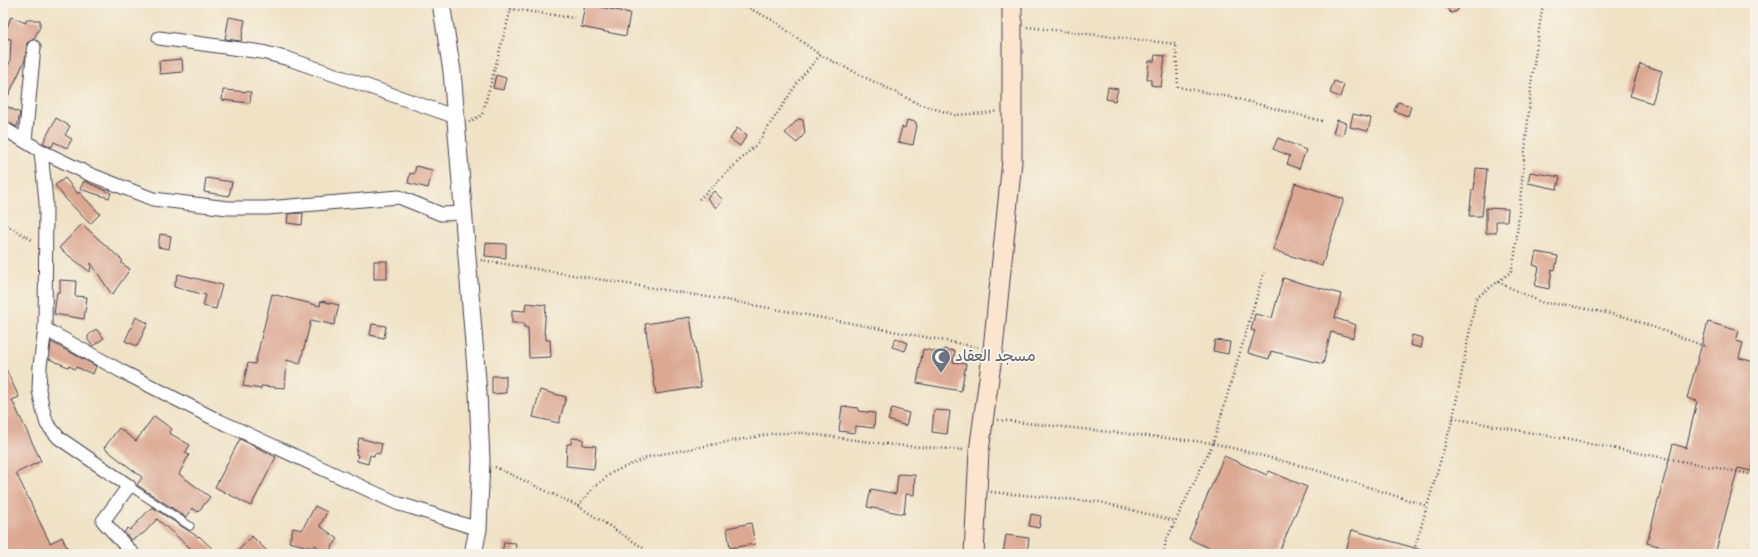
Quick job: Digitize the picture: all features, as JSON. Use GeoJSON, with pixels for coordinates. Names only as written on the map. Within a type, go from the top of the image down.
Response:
{"type":"FeatureCollection","features":[{"type":"Feature","properties":{"kind":"main road"},"geometry":{"type":"LineString","coordinates":[[974,554],[979,451],[992,350],[1012,161],[1012,3]]}},
{"type":"Feature","properties":{"kind":"street"},"geometry":{"type":"LineString","coordinates":[[441,3],[452,71],[478,393],[481,460],[478,529],[473,554]]}},
{"type":"Feature","properties":{"kind":"street"},"geometry":{"type":"LineString","coordinates":[[159,38],[275,55],[456,123]]}},
{"type":"Feature","properties":{"kind":"street"},"geometry":{"type":"LineString","coordinates":[[25,141],[34,47]]}},
{"type":"Feature","properties":{"kind":"street"},"geometry":{"type":"LineString","coordinates":[[3,128],[41,151],[89,174],[153,199],[228,208],[252,208],[399,197],[441,214],[464,213]]}},
{"type":"Feature","properties":{"kind":"street"},"geometry":{"type":"LineString","coordinates":[[41,151],[46,202],[45,329],[40,366],[39,390],[43,410],[47,424],[59,438],[128,486],[104,521],[133,554]]}},
{"type":"Feature","properties":{"kind":"street"},"geometry":{"type":"LineString","coordinates":[[45,329],[213,418],[400,504],[428,512],[455,523],[478,529]]}},
{"type":"Feature","properties":{"kind":"lane"},"geometry":{"type":"LineString","coordinates":[[128,486],[190,526]]}},
{"type":"Feature","properties":{"kind":"path"},"geometry":{"type":"LineString","coordinates":[[739,3],[774,22],[820,55],[919,104],[955,115],[987,113],[1013,107]]}},
{"type":"Feature","properties":{"kind":"path"},"geometry":{"type":"LineString","coordinates":[[1413,554],[1453,418],[1476,298],[1511,272],[1532,77],[1543,3]]}},
{"type":"Feature","properties":{"kind":"path"},"geometry":{"type":"LineString","coordinates":[[456,123],[482,115],[511,10],[574,18]]}},
{"type":"Feature","properties":{"kind":"path"},"geometry":{"type":"LineString","coordinates":[[1013,25],[1176,44],[1178,87],[1236,98],[1322,121]]}},
{"type":"Feature","properties":{"kind":"path"},"geometry":{"type":"LineString","coordinates":[[699,199],[757,144],[800,79],[820,55]]}},
{"type":"Feature","properties":{"kind":"path"},"geometry":{"type":"LineString","coordinates":[[3,223],[45,248]]}},
{"type":"Feature","properties":{"kind":"path"},"geometry":{"type":"LineString","coordinates":[[468,258],[732,301],[992,350]]}},
{"type":"Feature","properties":{"kind":"path"},"geometry":{"type":"LineString","coordinates":[[1165,554],[1165,543],[1213,443],[1264,272]]}},
{"type":"Feature","properties":{"kind":"path"},"geometry":{"type":"LineString","coordinates":[[1498,282],[1543,303],[1567,305],[1626,317],[1707,347]]}},
{"type":"Feature","properties":{"kind":"path"},"geometry":{"type":"LineString","coordinates":[[984,418],[1213,443],[1306,467],[1427,506]]}},
{"type":"Feature","properties":{"kind":"path"},"geometry":{"type":"LineString","coordinates":[[1453,418],[1755,475]]}},
{"type":"Feature","properties":{"kind":"path"},"geometry":{"type":"LineString","coordinates":[[578,506],[594,487],[613,472],[651,456],[776,433],[803,433],[893,446],[979,451]]}},
{"type":"Feature","properties":{"kind":"path"},"geometry":{"type":"LineString","coordinates":[[481,460],[578,506],[642,547],[649,554]]}},
{"type":"Feature","properties":{"kind":"path"},"geometry":{"type":"LineString","coordinates":[[977,490],[1100,502],[1175,521]]}},
{"type":"Feature","properties":{"kind":"building"},"geometry":{"type":"Polygon","coordinates":[[[1442,3],[1461,3],[1457,11],[1451,13],[1442,3]]]}},
{"type":"Feature","properties":{"kind":"building"},"geometry":{"type":"Polygon","coordinates":[[[585,4],[630,13],[626,36],[581,27],[585,4]]]}},
{"type":"Feature","properties":{"kind":"building"},"geometry":{"type":"Polygon","coordinates":[[[11,17],[26,23],[26,20],[40,20],[40,27],[34,39],[27,43],[25,60],[4,105],[20,113],[17,127],[3,120],[3,77],[10,62],[11,39],[3,38],[11,17]]]}},
{"type":"Feature","properties":{"kind":"building"},"geometry":{"type":"Polygon","coordinates":[[[229,17],[245,20],[241,41],[225,39],[229,17]]]}},
{"type":"Feature","properties":{"kind":"building"},"geometry":{"type":"Polygon","coordinates":[[[1155,55],[1165,56],[1161,87],[1151,85],[1151,80],[1147,79],[1149,61],[1154,61],[1155,55]]]}},
{"type":"Feature","properties":{"kind":"building"},"geometry":{"type":"Polygon","coordinates":[[[182,59],[183,72],[160,74],[159,61],[182,59]]]}},
{"type":"Feature","properties":{"kind":"building"},"geometry":{"type":"Polygon","coordinates":[[[1640,64],[1662,71],[1652,103],[1630,96],[1640,64]]]}},
{"type":"Feature","properties":{"kind":"building"},"geometry":{"type":"Polygon","coordinates":[[[496,75],[506,78],[503,90],[493,88],[496,75]]]}},
{"type":"Feature","properties":{"kind":"building"},"geometry":{"type":"Polygon","coordinates":[[[1334,81],[1344,85],[1340,97],[1330,93],[1334,81]]]}},
{"type":"Feature","properties":{"kind":"building"},"geometry":{"type":"Polygon","coordinates":[[[1108,87],[1118,89],[1115,101],[1106,99],[1108,87]]]}},
{"type":"Feature","properties":{"kind":"building"},"geometry":{"type":"Polygon","coordinates":[[[223,90],[251,92],[250,103],[222,100],[223,90]]]}},
{"type":"Feature","properties":{"kind":"building"},"geometry":{"type":"Polygon","coordinates":[[[1398,102],[1411,106],[1408,116],[1394,111],[1398,102]]]}},
{"type":"Feature","properties":{"kind":"building"},"geometry":{"type":"Polygon","coordinates":[[[1353,114],[1371,118],[1368,131],[1350,127],[1353,114]]]}},
{"type":"Feature","properties":{"kind":"building"},"geometry":{"type":"Polygon","coordinates":[[[56,118],[70,126],[65,135],[72,139],[67,148],[54,142],[52,147],[43,143],[56,118]]]}},
{"type":"Feature","properties":{"kind":"building"},"geometry":{"type":"Polygon","coordinates":[[[798,119],[803,120],[805,133],[797,143],[785,133],[798,119]]]}},
{"type":"Feature","properties":{"kind":"building"},"geometry":{"type":"Polygon","coordinates":[[[907,120],[916,122],[917,125],[913,145],[898,142],[902,127],[905,128],[907,120]]]}},
{"type":"Feature","properties":{"kind":"building"},"geometry":{"type":"Polygon","coordinates":[[[1337,120],[1346,123],[1343,135],[1333,133],[1337,120]]]}},
{"type":"Feature","properties":{"kind":"building"},"geometry":{"type":"Polygon","coordinates":[[[737,128],[747,135],[740,146],[730,139],[737,128]]]}},
{"type":"Feature","properties":{"kind":"building"},"geometry":{"type":"Polygon","coordinates":[[[1278,138],[1306,150],[1299,169],[1287,164],[1290,156],[1273,149],[1278,138]]]}},
{"type":"Feature","properties":{"kind":"building"},"geometry":{"type":"Polygon","coordinates":[[[416,166],[432,170],[428,188],[408,183],[410,173],[414,174],[416,166]]]}},
{"type":"Feature","properties":{"kind":"building"},"geometry":{"type":"Polygon","coordinates":[[[1476,168],[1487,169],[1482,216],[1469,216],[1472,190],[1474,190],[1476,168]]]}},
{"type":"Feature","properties":{"kind":"building"},"geometry":{"type":"Polygon","coordinates":[[[1530,172],[1560,177],[1557,189],[1528,183],[1530,172]]]}},
{"type":"Feature","properties":{"kind":"building"},"geometry":{"type":"Polygon","coordinates":[[[65,178],[78,194],[79,192],[100,214],[90,224],[65,198],[55,185],[65,178]]]}},
{"type":"Feature","properties":{"kind":"building"},"geometry":{"type":"Polygon","coordinates":[[[206,178],[232,182],[229,196],[204,192],[206,178]]]}},
{"type":"Feature","properties":{"kind":"building"},"geometry":{"type":"Polygon","coordinates":[[[84,181],[111,193],[109,198],[80,189],[84,181]]]}},
{"type":"Feature","properties":{"kind":"building"},"geometry":{"type":"Polygon","coordinates":[[[1295,183],[1344,199],[1322,266],[1273,250],[1295,183]]]}},
{"type":"Feature","properties":{"kind":"building"},"geometry":{"type":"Polygon","coordinates":[[[714,191],[723,200],[716,208],[707,198],[714,191]]]}},
{"type":"Feature","properties":{"kind":"building"},"geometry":{"type":"Polygon","coordinates":[[[1486,208],[1508,209],[1507,221],[1496,221],[1496,233],[1486,233],[1486,208]]]}},
{"type":"Feature","properties":{"kind":"building"},"geometry":{"type":"Polygon","coordinates":[[[303,213],[302,225],[287,223],[288,214],[303,213]]]}},
{"type":"Feature","properties":{"kind":"building"},"geometry":{"type":"Polygon","coordinates":[[[82,224],[123,261],[121,263],[130,269],[112,295],[91,263],[90,272],[59,248],[82,224]]]}},
{"type":"Feature","properties":{"kind":"building"},"geometry":{"type":"Polygon","coordinates":[[[160,234],[171,236],[169,249],[158,247],[160,234]]]}},
{"type":"Feature","properties":{"kind":"building"},"geometry":{"type":"Polygon","coordinates":[[[486,243],[506,244],[506,258],[485,256],[486,243]]]}},
{"type":"Feature","properties":{"kind":"building"},"geometry":{"type":"Polygon","coordinates":[[[1536,252],[1558,256],[1555,270],[1552,269],[1549,289],[1535,286],[1539,267],[1533,265],[1536,252]]]}},
{"type":"Feature","properties":{"kind":"building"},"geometry":{"type":"Polygon","coordinates":[[[374,261],[387,261],[387,279],[374,279],[374,261]]]}},
{"type":"Feature","properties":{"kind":"building"},"geometry":{"type":"Polygon","coordinates":[[[178,274],[222,285],[216,309],[203,306],[206,295],[174,287],[178,274]]]}},
{"type":"Feature","properties":{"kind":"building"},"geometry":{"type":"Polygon","coordinates":[[[1283,278],[1341,294],[1335,318],[1356,325],[1353,338],[1331,332],[1323,364],[1271,351],[1269,359],[1248,353],[1255,331],[1251,330],[1255,314],[1272,318],[1283,278]]]}},
{"type":"Feature","properties":{"kind":"building"},"geometry":{"type":"Polygon","coordinates":[[[60,280],[76,281],[75,296],[87,297],[84,319],[54,314],[57,292],[60,292],[60,280]]]}},
{"type":"Feature","properties":{"kind":"building"},"geometry":{"type":"Polygon","coordinates":[[[272,294],[320,306],[321,301],[339,305],[334,325],[311,320],[300,364],[287,360],[285,388],[261,386],[261,389],[243,386],[248,363],[255,364],[272,294]]]}},
{"type":"Feature","properties":{"kind":"building"},"geometry":{"type":"Polygon","coordinates":[[[526,303],[546,305],[544,334],[546,334],[546,340],[550,340],[551,357],[529,358],[528,328],[524,327],[524,323],[512,323],[512,310],[525,311],[526,303]]]}},
{"type":"Feature","properties":{"kind":"building"},"geometry":{"type":"Polygon","coordinates":[[[136,317],[148,323],[137,346],[125,341],[136,317]]]}},
{"type":"Feature","properties":{"kind":"building"},"geometry":{"type":"Polygon","coordinates":[[[690,317],[701,387],[656,394],[645,324],[690,317]]]}},
{"type":"Feature","properties":{"kind":"building"},"geometry":{"type":"Polygon","coordinates":[[[1708,322],[1739,331],[1736,341],[1743,343],[1739,358],[1755,362],[1755,457],[1751,471],[1738,468],[1715,554],[1688,554],[1647,543],[1673,444],[1686,448],[1697,401],[1687,398],[1708,322]]]}},
{"type":"Feature","properties":{"kind":"building"},"geometry":{"type":"Polygon","coordinates":[[[372,324],[386,326],[384,338],[370,335],[372,324]]]}},
{"type":"Feature","properties":{"kind":"building"},"geometry":{"type":"Polygon","coordinates":[[[96,329],[104,338],[93,346],[88,340],[88,336],[96,329]]]}},
{"type":"Feature","properties":{"kind":"building"},"geometry":{"type":"Polygon","coordinates":[[[1412,335],[1423,338],[1421,348],[1410,345],[1412,335]]]}},
{"type":"Feature","properties":{"kind":"building"},"geometry":{"type":"Polygon","coordinates":[[[896,338],[908,343],[905,351],[892,347],[896,338]]]}},
{"type":"Feature","properties":{"kind":"building"},"geometry":{"type":"Polygon","coordinates":[[[1215,340],[1230,342],[1228,354],[1213,351],[1215,340]]]}},
{"type":"Feature","properties":{"kind":"building"},"geometry":{"type":"Polygon","coordinates":[[[51,342],[96,366],[93,374],[76,367],[75,369],[69,366],[68,367],[49,359],[51,342]]]}},
{"type":"Feature","properties":{"kind":"building","name":"مسجد العقاد"},"geometry":{"type":"Polygon","coordinates":[[[923,349],[943,353],[944,349],[955,351],[953,362],[966,364],[961,391],[917,383],[923,349]]]}},
{"type":"Feature","properties":{"kind":"building"},"geometry":{"type":"Polygon","coordinates":[[[3,363],[19,397],[12,400],[41,461],[16,473],[50,543],[62,537],[70,554],[3,554],[3,363]]]}},
{"type":"Feature","properties":{"kind":"building"},"geometry":{"type":"Polygon","coordinates":[[[492,376],[506,376],[506,393],[492,394],[492,376]]]}},
{"type":"Feature","properties":{"kind":"building"},"geometry":{"type":"Polygon","coordinates":[[[540,390],[566,397],[559,423],[533,417],[540,390]]]}},
{"type":"Feature","properties":{"kind":"building"},"geometry":{"type":"Polygon","coordinates":[[[842,406],[858,408],[858,411],[875,413],[874,428],[856,426],[855,433],[839,431],[842,406]]]}},
{"type":"Feature","properties":{"kind":"building"},"geometry":{"type":"Polygon","coordinates":[[[892,408],[909,413],[906,426],[888,420],[892,408]]]}},
{"type":"Feature","properties":{"kind":"building"},"geometry":{"type":"Polygon","coordinates":[[[934,410],[950,411],[947,434],[932,432],[934,410]]]}},
{"type":"Feature","properties":{"kind":"building"},"geometry":{"type":"Polygon","coordinates":[[[154,416],[172,429],[169,433],[190,445],[185,453],[189,455],[179,474],[210,497],[198,512],[192,508],[186,517],[137,485],[142,477],[104,448],[119,428],[136,441],[154,416]]]}},
{"type":"Feature","properties":{"kind":"building"},"geometry":{"type":"Polygon","coordinates":[[[359,438],[382,444],[380,454],[375,453],[374,456],[370,455],[368,464],[357,461],[358,455],[356,454],[359,438]]]}},
{"type":"Feature","properties":{"kind":"building"},"geometry":{"type":"Polygon","coordinates":[[[572,438],[583,439],[583,445],[596,446],[594,469],[566,466],[567,444],[571,444],[572,438]]]}},
{"type":"Feature","properties":{"kind":"building"},"geometry":{"type":"Polygon","coordinates":[[[240,439],[276,457],[251,506],[215,487],[240,439]]]}},
{"type":"Feature","properties":{"kind":"building"},"geometry":{"type":"Polygon","coordinates":[[[1224,456],[1267,475],[1269,471],[1307,487],[1278,554],[1224,554],[1189,539],[1224,456]]]}},
{"type":"Feature","properties":{"kind":"building"},"geometry":{"type":"Polygon","coordinates":[[[898,474],[915,475],[914,495],[906,494],[904,514],[867,507],[871,489],[896,494],[898,474]]]}},
{"type":"Feature","properties":{"kind":"building"},"geometry":{"type":"Polygon","coordinates":[[[315,506],[327,512],[320,526],[338,539],[327,554],[315,545],[313,548],[289,542],[293,528],[302,530],[315,506]]]}},
{"type":"Feature","properties":{"kind":"building"},"geometry":{"type":"Polygon","coordinates":[[[152,507],[198,537],[199,536],[218,554],[197,554],[157,519],[144,533],[131,540],[124,532],[128,528],[130,530],[152,507]]]}},
{"type":"Feature","properties":{"kind":"building"},"geometry":{"type":"Polygon","coordinates":[[[1031,514],[1041,516],[1039,528],[1029,526],[1031,514]]]}},
{"type":"Feature","properties":{"kind":"building"},"geometry":{"type":"Polygon","coordinates":[[[751,523],[755,544],[730,548],[727,528],[751,523]]]}},
{"type":"Feature","properties":{"kind":"building"},"geometry":{"type":"Polygon","coordinates":[[[1352,530],[1425,551],[1424,554],[1345,554],[1352,530]]]}},
{"type":"Feature","properties":{"kind":"building"},"geometry":{"type":"Polygon","coordinates":[[[1006,535],[1029,538],[1027,554],[1003,554],[1006,535]]]}},
{"type":"Feature","properties":{"kind":"building"},"geometry":{"type":"Polygon","coordinates":[[[252,536],[270,554],[235,554],[252,536]]]}},
{"type":"Feature","properties":{"kind":"building"},"geometry":{"type":"Polygon","coordinates":[[[504,542],[516,543],[515,554],[502,554],[504,542]]]}},
{"type":"Feature","properties":{"kind":"place","name":"مسجد العقاد"},"geometry":{"type":"Point","coordinates":[941,374]}}]}
